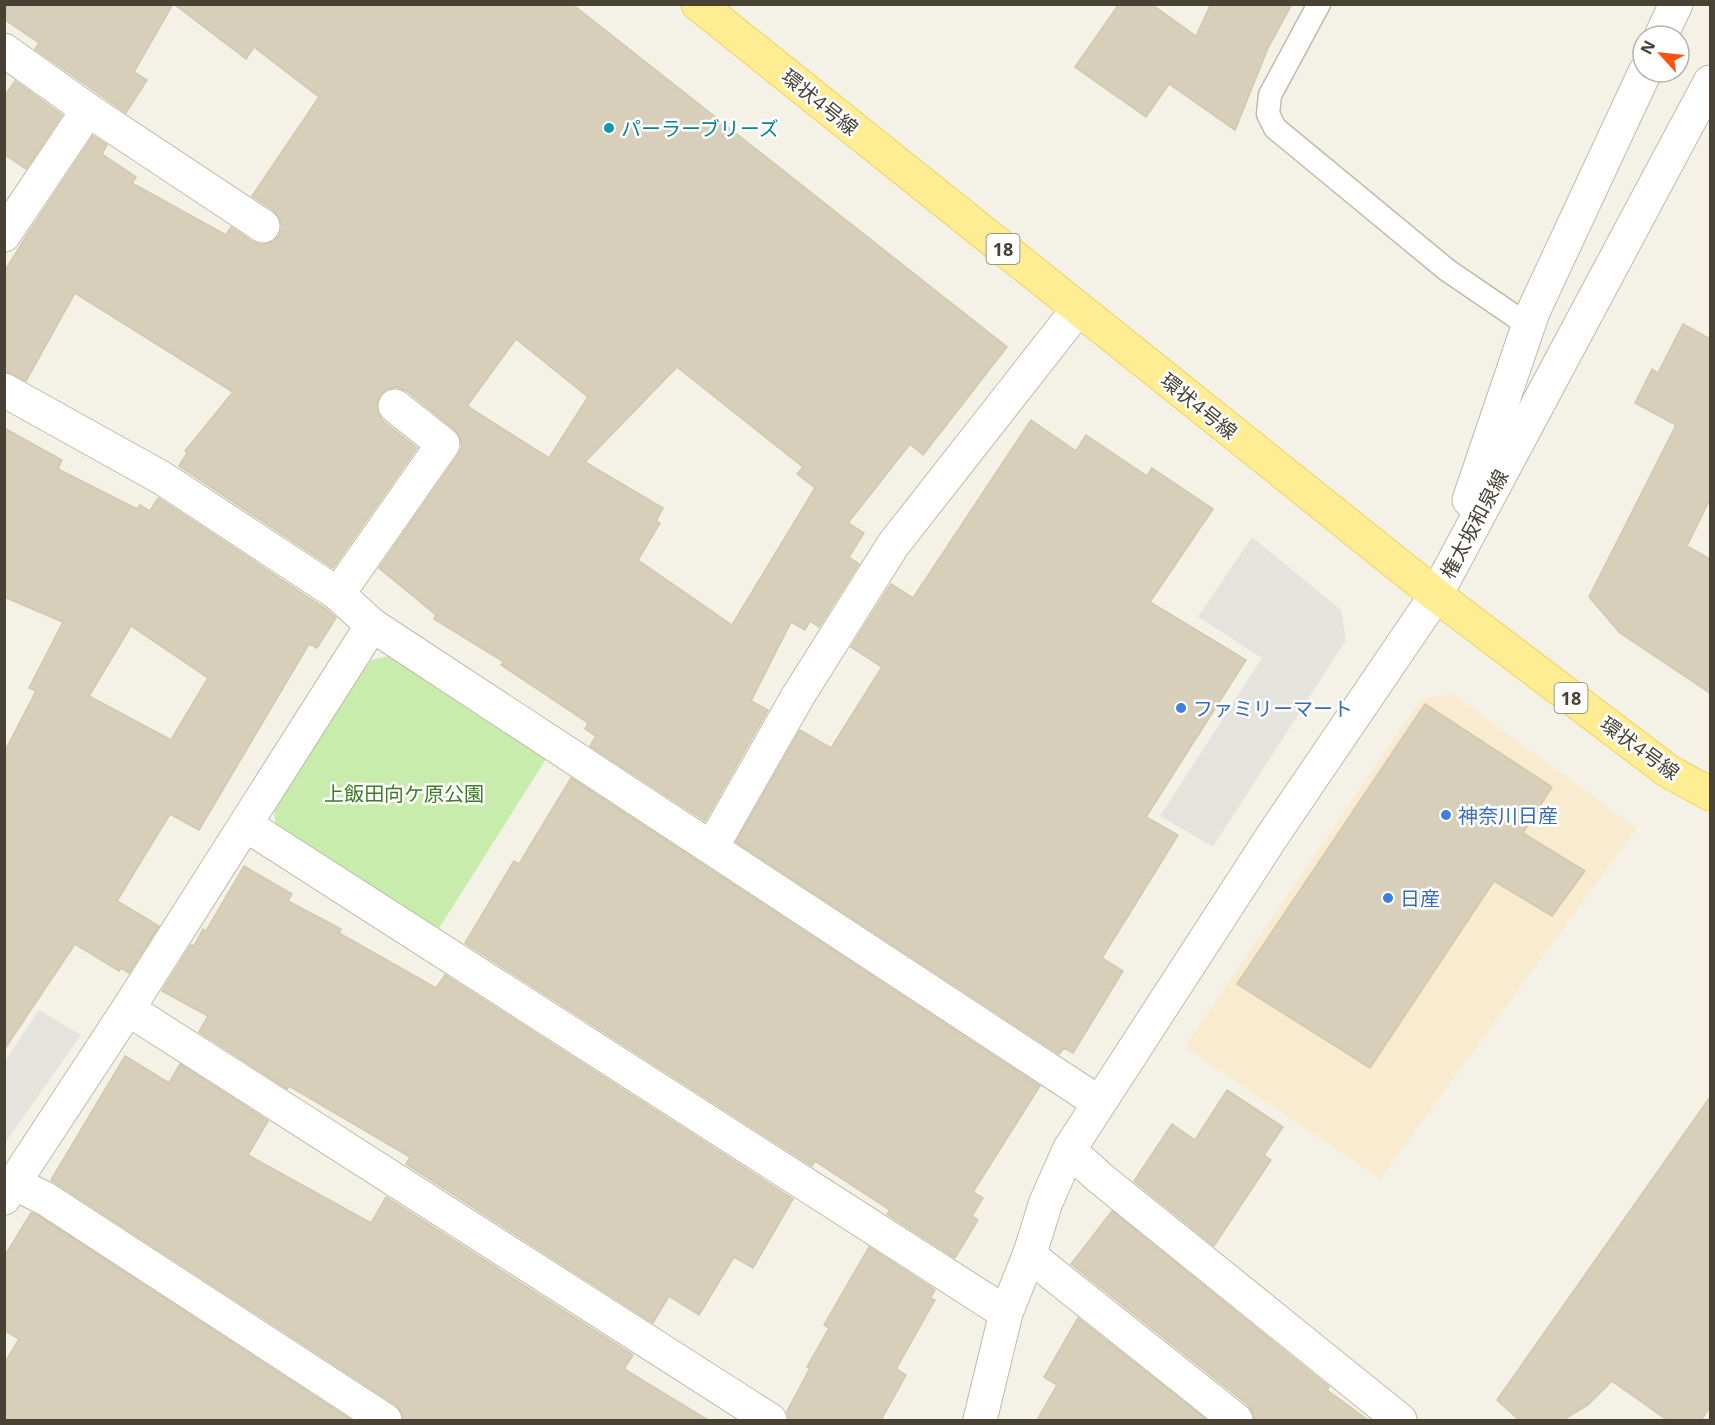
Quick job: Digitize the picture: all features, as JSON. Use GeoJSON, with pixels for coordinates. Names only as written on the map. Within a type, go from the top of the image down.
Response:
{"type":"FeatureCollection","features":[{"type":"Feature","properties":{"kind":"main road","name":"環状4号線"},"geometry":{"type":"LineString","coordinates":[[698,4],[1436,595],[1668,771],[1710,794]]}},
{"type":"Feature","properties":{"kind":"street"},"geometry":{"type":"LineString","coordinates":[[1667,24],[1676,4]]}},
{"type":"Feature","properties":{"kind":"street"},"geometry":{"type":"LineString","coordinates":[[4,50],[88,110],[263,226]]}},
{"type":"Feature","properties":{"kind":"street","name":"権太坂和泉線"},"geometry":{"type":"LineString","coordinates":[[1436,595],[1710,82]]}},
{"type":"Feature","properties":{"kind":"street","name":"権太坂和泉線"},"geometry":{"type":"LineString","coordinates":[[1436,595],[1533,312],[1639,84]]}},
{"type":"Feature","properties":{"kind":"street"},"geometry":{"type":"LineString","coordinates":[[4,235],[88,110]]}},
{"type":"Feature","properties":{"kind":"street"},"geometry":{"type":"LineString","coordinates":[[712,847],[798,696],[893,545],[1078,309]]}},
{"type":"Feature","properties":{"kind":"street"},"geometry":{"type":"LineString","coordinates":[[4,390],[162,478],[338,594],[372,625],[1098,1102]]}},
{"type":"Feature","properties":{"kind":"street"},"geometry":{"type":"LineString","coordinates":[[338,594],[443,444],[395,406]]}},
{"type":"Feature","properties":{"kind":"street"},"geometry":{"type":"LineString","coordinates":[[980,1420],[1006,1313],[1046,1202],[1069,1149],[1273,836],[1436,595]]}},
{"type":"Feature","properties":{"kind":"street"},"geometry":{"type":"LineString","coordinates":[[372,625],[128,1009],[8,1186],[46,1199],[385,1420]]}},
{"type":"Feature","properties":{"kind":"street"},"geometry":{"type":"LineString","coordinates":[[246,825],[1006,1313]]}},
{"type":"Feature","properties":{"kind":"street"},"geometry":{"type":"LineString","coordinates":[[128,1009],[770,1420]]}},
{"type":"Feature","properties":{"kind":"street"},"geometry":{"type":"LineString","coordinates":[[1069,1149],[1100,1178],[1400,1420]]}},
{"type":"Feature","properties":{"kind":"street"},"geometry":{"type":"LineString","coordinates":[[1029,1253],[1236,1420]]}},
{"type":"Feature","properties":{"kind":"lane"},"geometry":{"type":"LineString","coordinates":[[1319,4],[1270,95],[1268,114],[1275,128],[1448,270],[1529,326]]}},
{"type":"Feature","properties":{"kind":"shaded area"},"geometry":{"type":"Polygon","coordinates":[[[1252,537],[1341,610],[1346,640],[1213,847],[1160,816],[1262,658],[1198,617],[1252,537]]]}},
{"type":"Feature","properties":{"kind":"shaded area"},"geometry":{"type":"Polygon","coordinates":[[[1453,694],[1637,828],[1380,1179],[1186,1048],[1187,1043],[1421,699],[1453,694]]]}},
{"type":"Feature","properties":{"kind":"shaded area"},"geometry":{"type":"Polygon","coordinates":[[[39,1010],[81,1035],[5,1143],[5,1061],[39,1010]]]}},
{"type":"Feature","properties":{"kind":"green space","name":"上飯田向ケ原公園"},"geometry":{"type":"Polygon","coordinates":[[[399,654],[546,759],[436,933],[276,832],[274,806],[371,660],[399,654]]]}},
{"type":"Feature","properties":{"kind":"building"},"geometry":{"type":"Polygon","coordinates":[[[4,4],[173,4],[134,72],[147,80],[126,113],[35,49],[39,43],[4,19],[4,4]]]}},
{"type":"Feature","properties":{"kind":"building"},"geometry":{"type":"Polygon","coordinates":[[[174,4],[572,4],[1007,347],[923,455],[910,444],[848,523],[864,533],[849,557],[859,564],[819,627],[810,621],[805,630],[791,622],[751,701],[768,710],[705,821],[590,746],[596,736],[585,729],[588,723],[501,665],[504,662],[434,619],[436,615],[379,568],[462,447],[460,437],[455,430],[407,391],[397,387],[388,389],[380,395],[377,412],[383,421],[417,448],[333,568],[179,466],[187,453],[185,451],[233,392],[75,293],[26,381],[4,371],[4,272],[93,136],[107,145],[102,154],[136,177],[132,183],[226,235],[231,227],[253,242],[262,245],[272,242],[279,236],[282,227],[279,217],[273,210],[252,196],[319,97],[254,47],[246,59],[174,4]],[[516,339],[467,406],[549,458],[588,397],[516,339]],[[677,367],[585,462],[663,508],[656,521],[660,523],[638,560],[732,625],[815,488],[797,474],[803,467],[677,367]]]}},
{"type":"Feature","properties":{"kind":"building"},"geometry":{"type":"Polygon","coordinates":[[[1119,4],[1151,4],[1196,36],[1211,4],[1292,4],[1268,48],[1235,130],[1169,84],[1146,117],[1075,67],[1119,4]]]}},
{"type":"Feature","properties":{"kind":"building"},"geometry":{"type":"Polygon","coordinates":[[[15,81],[62,115],[26,169],[4,154],[4,97],[15,81]]]}},
{"type":"Feature","properties":{"kind":"building"},"geometry":{"type":"Polygon","coordinates":[[[1683,324],[1710,339],[1710,499],[1687,546],[1710,559],[1710,693],[1620,633],[1589,597],[1676,425],[1635,403],[1652,369],[1658,373],[1683,324]]]}},
{"type":"Feature","properties":{"kind":"building"},"geometry":{"type":"Polygon","coordinates":[[[1031,420],[1076,451],[1086,435],[1147,476],[1152,468],[1213,509],[1150,602],[1246,660],[1146,817],[1178,835],[1102,958],[1123,971],[1073,1053],[1064,1048],[1059,1054],[736,842],[800,730],[831,748],[882,667],[851,647],[891,584],[913,598],[1031,420]]]}},
{"type":"Feature","properties":{"kind":"building"},"geometry":{"type":"Polygon","coordinates":[[[4,428],[62,460],[58,469],[137,509],[140,505],[150,511],[158,498],[326,609],[336,618],[317,648],[309,644],[199,830],[170,814],[117,901],[159,926],[129,973],[121,968],[119,971],[75,944],[4,1050],[4,753],[36,691],[29,688],[63,622],[4,597],[4,428]],[[131,626],[89,696],[171,740],[208,678],[131,626]]]}},
{"type":"Feature","properties":{"kind":"building","name":"日産"},"geometry":{"type":"Polygon","coordinates":[[[1425,704],[1552,787],[1523,833],[1585,871],[1552,916],[1494,881],[1370,1068],[1237,984],[1425,704]]]}},
{"type":"Feature","properties":{"kind":"building"},"geometry":{"type":"Polygon","coordinates":[[[571,778],[1040,1086],[973,1192],[983,1198],[972,1216],[978,1220],[955,1258],[887,1214],[890,1210],[815,1161],[812,1166],[465,943],[514,861],[519,864],[571,778]]]}},
{"type":"Feature","properties":{"kind":"building"},"geometry":{"type":"Polygon","coordinates":[[[244,866],[292,894],[288,901],[341,929],[339,933],[436,988],[445,975],[793,1199],[753,1268],[734,1257],[699,1315],[669,1296],[653,1323],[406,1164],[410,1157],[289,1086],[287,1089],[199,1032],[208,1016],[162,991],[191,945],[194,946],[203,929],[206,931],[244,866]]]}},
{"type":"Feature","properties":{"kind":"building"},"geometry":{"type":"Polygon","coordinates":[[[125,1056],[169,1083],[180,1064],[268,1121],[248,1155],[371,1223],[386,1197],[633,1355],[624,1369],[708,1420],[404,1420],[395,1404],[51,1180],[125,1056]]]}},
{"type":"Feature","properties":{"kind":"building"},"geometry":{"type":"Polygon","coordinates":[[[1227,1090],[1283,1127],[1264,1155],[1271,1160],[1214,1246],[1134,1181],[1172,1124],[1195,1140],[1227,1090]]]}},
{"type":"Feature","properties":{"kind":"building"},"geometry":{"type":"Polygon","coordinates":[[[1710,1097],[1710,1407],[1701,1420],[1667,1420],[1612,1381],[1588,1405],[1563,1420],[1519,1420],[1497,1400],[1710,1097]]]}},
{"type":"Feature","properties":{"kind":"building"},"geometry":{"type":"Polygon","coordinates":[[[1112,1211],[1329,1387],[1327,1390],[1368,1420],[1254,1420],[1248,1405],[1071,1264],[1112,1211]]]}},
{"type":"Feature","properties":{"kind":"building"},"geometry":{"type":"Polygon","coordinates":[[[31,1213],[351,1420],[4,1420],[4,1364],[19,1339],[4,1330],[4,1257],[31,1213]]]}},
{"type":"Feature","properties":{"kind":"building"},"geometry":{"type":"Polygon","coordinates":[[[869,1247],[935,1290],[930,1298],[935,1300],[896,1369],[906,1375],[881,1420],[789,1420],[787,1411],[810,1368],[807,1367],[829,1328],[824,1325],[869,1247]]]}},
{"type":"Feature","properties":{"kind":"building"},"geometry":{"type":"Polygon","coordinates":[[[1078,1318],[1207,1420],[1037,1420],[1057,1385],[1044,1377],[1078,1318]]]}},
{"type":"Feature","properties":{"kind":"place","name":"パーラーブリーズ"},"geometry":{"type":"Point","coordinates":[609,128]}},
{"type":"Feature","properties":{"kind":"place","name":"ファミリーマート"},"geometry":{"type":"Point","coordinates":[1181,708]}},
{"type":"Feature","properties":{"kind":"place","name":"神奈川日産"},"geometry":{"type":"Point","coordinates":[1446,815]}},
{"type":"Feature","properties":{"kind":"place","name":"日産"},"geometry":{"type":"Point","coordinates":[1388,898]}}]}
